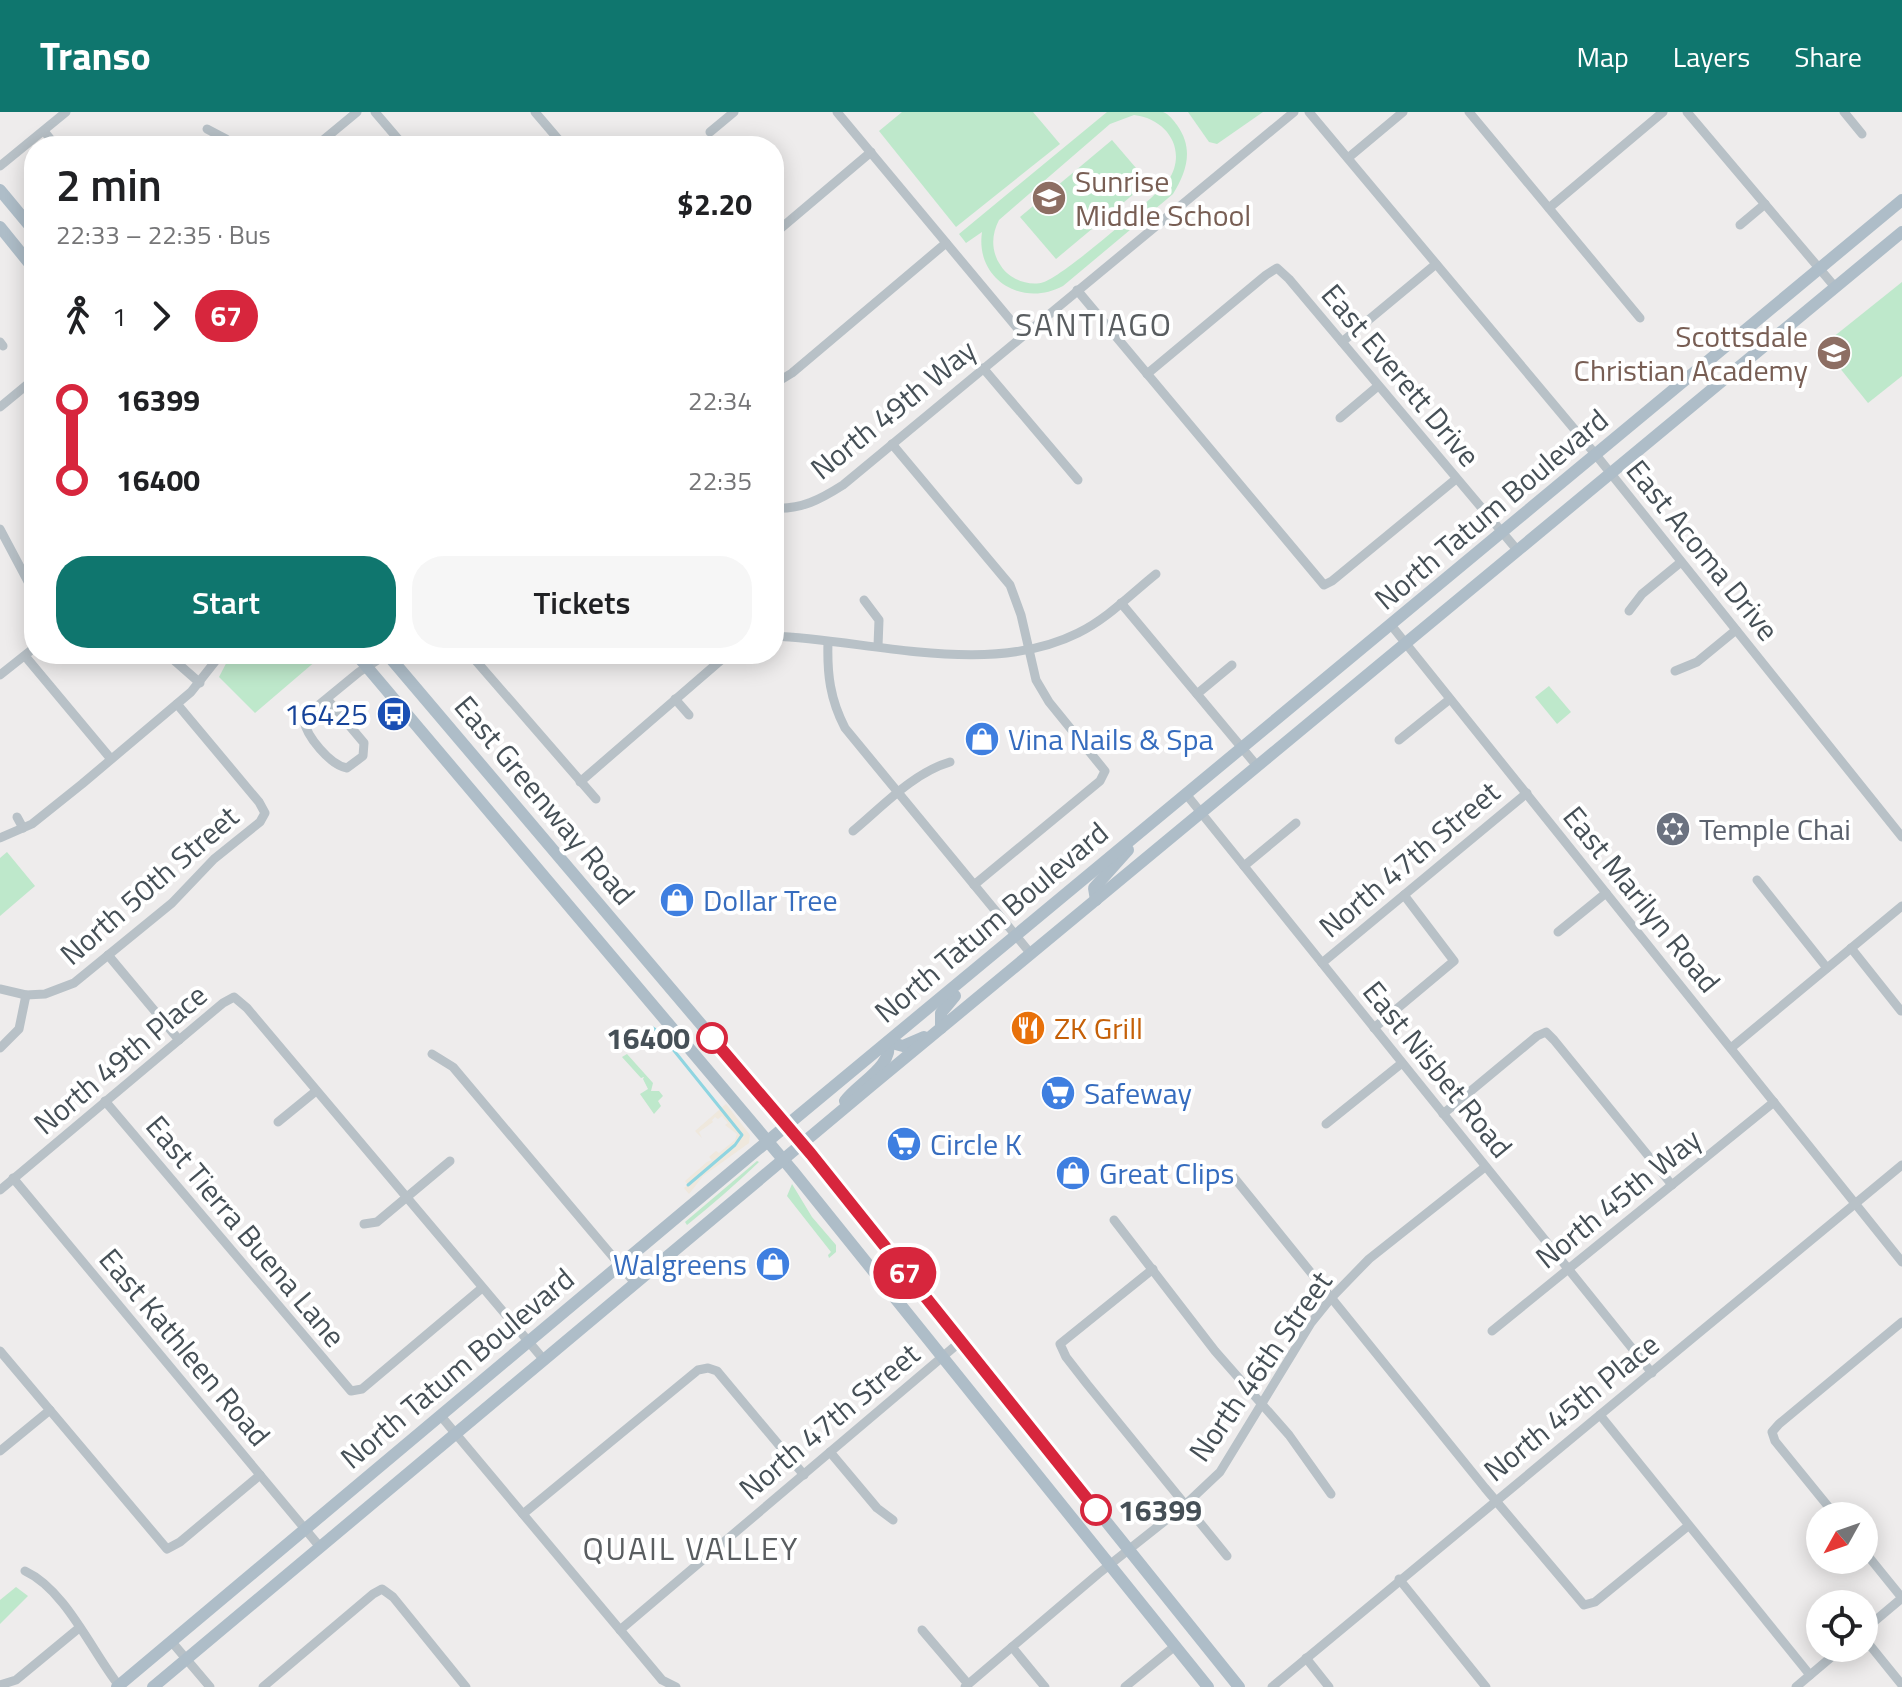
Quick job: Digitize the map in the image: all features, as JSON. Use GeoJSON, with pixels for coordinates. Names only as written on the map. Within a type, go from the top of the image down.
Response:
{"type":"FeatureCollection","features":[{"type":"Feature","properties":{"kind":"main road"},"geometry":{"type":"LineString","coordinates":[[0,190],[24,219]]}},
{"type":"Feature","properties":{"kind":"main road","name":"North Tatum Boulevard"},"geometry":{"type":"LineString","coordinates":[[118,1686],[768,1141],[1902,200]]}},
{"type":"Feature","properties":{"kind":"main road"},"geometry":{"type":"LineString","coordinates":[[0,227],[24,257]]}},
{"type":"Feature","properties":{"kind":"main road","name":"North Tatum Boulevard"},"geometry":{"type":"LineString","coordinates":[[153,1687],[783,1159],[1902,232]]}},
{"type":"Feature","properties":{"kind":"main road","name":"East Greenway Road"},"geometry":{"type":"LineString","coordinates":[[365,664],[783,1159],[1208,1687]]}},
{"type":"Feature","properties":{"kind":"main road","name":"East Greenway Road"},"geometry":{"type":"LineString","coordinates":[[395,664],[802,1144],[1239,1687]]}},
{"type":"Feature","properties":{"kind":"main road"},"geometry":{"type":"LineString","coordinates":[[1096,900],[1094,888],[1127,853],[1138,834]]}},
{"type":"Feature","properties":{"kind":"main road"},"geometry":{"type":"LineString","coordinates":[[941,1028],[939,1018],[944,1006],[1005,955],[1016,935]]}},
{"type":"Feature","properties":{"kind":"main road"},"geometry":{"type":"LineString","coordinates":[[835,1116],[854,1088],[887,1059],[890,1050],[888,1042],[927,1023],[933,1022],[941,1028]]}},
{"type":"Feature","properties":{"kind":"main road"},"geometry":{"type":"LineString","coordinates":[[892,1294],[910,1280]]}},
{"type":"Feature","properties":{"kind":"street"},"geometry":{"type":"LineString","coordinates":[[38,136],[66,112]]}},
{"type":"Feature","properties":{"kind":"street"},"geometry":{"type":"LineString","coordinates":[[328,136],[357,112]]}},
{"type":"Feature","properties":{"kind":"street"},"geometry":{"type":"LineString","coordinates":[[375,112],[395,136]]}},
{"type":"Feature","properties":{"kind":"street"},"geometry":{"type":"LineString","coordinates":[[535,112],[555,136]]}},
{"type":"Feature","properties":{"kind":"street"},"geometry":{"type":"LineString","coordinates":[[710,132],[734,112]]}},
{"type":"Feature","properties":{"kind":"street"},"geometry":{"type":"LineString","coordinates":[[837,112],[1023,335]]}},
{"type":"Feature","properties":{"kind":"street","name":"North 49th Way"},"geometry":{"type":"LineString","coordinates":[[784,509],[810,504],[826,496],[1294,112]]}},
{"type":"Feature","properties":{"kind":"street","name":"East Acoma Drive"},"geometry":{"type":"LineString","coordinates":[[1309,112],[1596,455],[1901,834]]}},
{"type":"Feature","properties":{"kind":"street"},"geometry":{"type":"LineString","coordinates":[[1348,158],[1403,112]]}},
{"type":"Feature","properties":{"kind":"street"},"geometry":{"type":"LineString","coordinates":[[1469,112],[1640,318]]}},
{"type":"Feature","properties":{"kind":"street"},"geometry":{"type":"LineString","coordinates":[[1549,208],[1663,112]]}},
{"type":"Feature","properties":{"kind":"street"},"geometry":{"type":"LineString","coordinates":[[1687,112],[1835,287]]}},
{"type":"Feature","properties":{"kind":"street"},"geometry":{"type":"LineString","coordinates":[[1844,112],[1862,134]]}},
{"type":"Feature","properties":{"kind":"street"},"geometry":{"type":"LineString","coordinates":[[207,129],[220,136]]}},
{"type":"Feature","properties":{"kind":"street"},"geometry":{"type":"LineString","coordinates":[[44,131],[48,136]]}},
{"type":"Feature","properties":{"kind":"street"},"geometry":{"type":"LineString","coordinates":[[0,166],[24,147]]}},
{"type":"Feature","properties":{"kind":"street"},"geometry":{"type":"LineString","coordinates":[[784,226],[871,152]]}},
{"type":"Feature","properties":{"kind":"street"},"geometry":{"type":"LineString","coordinates":[[1740,225],[1765,204]]}},
{"type":"Feature","properties":{"kind":"street"},"geometry":{"type":"LineString","coordinates":[[784,378],[946,243]]}},
{"type":"Feature","properties":{"kind":"street"},"geometry":{"type":"LineString","coordinates":[[1342,342],[1436,264]]}},
{"type":"Feature","properties":{"kind":"street","name":"East Everett Drive"},"geometry":{"type":"LineString","coordinates":[[1147,374],[1277,268],[1518,551]]}},
{"type":"Feature","properties":{"kind":"street"},"geometry":{"type":"LineString","coordinates":[[1077,290],[1324,585],[1456,479]]}},
{"type":"Feature","properties":{"kind":"street"},"geometry":{"type":"LineString","coordinates":[[983,368],[1078,480]]}},
{"type":"Feature","properties":{"kind":"street"},"geometry":{"type":"LineString","coordinates":[[1340,418],[1378,386]]}},
{"type":"Feature","properties":{"kind":"street"},"geometry":{"type":"LineString","coordinates":[[0,407],[24,387]]}},
{"type":"Feature","properties":{"kind":"street"},"geometry":{"type":"LineString","coordinates":[[892,444],[1010,585],[1021,615],[1036,680],[1049,702],[1105,771],[1100,781],[974,885]]}},
{"type":"Feature","properties":{"kind":"street"},"geometry":{"type":"LineString","coordinates":[[0,529],[24,574]]}},
{"type":"Feature","properties":{"kind":"street"},"geometry":{"type":"LineString","coordinates":[[1629,611],[1642,594],[1681,562]]}},
{"type":"Feature","properties":{"kind":"street"},"geometry":{"type":"LineString","coordinates":[[784,637],[975,655],[1016,654],[1079,633],[1156,574]]}},
{"type":"Feature","properties":{"kind":"street"},"geometry":{"type":"LineString","coordinates":[[864,600],[879,620],[878,646]]}},
{"type":"Feature","properties":{"kind":"street"},"geometry":{"type":"LineString","coordinates":[[1121,603],[1257,766]]}},
{"type":"Feature","properties":{"kind":"street","name":"East Marilyn Road"},"geometry":{"type":"LineString","coordinates":[[1391,625],[1902,1262]]}},
{"type":"Feature","properties":{"kind":"street"},"geometry":{"type":"LineString","coordinates":[[1675,671],[1697,662],[1736,630]]}},
{"type":"Feature","properties":{"kind":"street"},"geometry":{"type":"LineString","coordinates":[[828,642],[827,676],[838,714],[857,745],[1031,954]]}},
{"type":"Feature","properties":{"kind":"street"},"geometry":{"type":"LineString","coordinates":[[0,675],[24,657]]}},
{"type":"Feature","properties":{"kind":"street"},"geometry":{"type":"LineString","coordinates":[[32,664],[111,759]]}},
{"type":"Feature","properties":{"kind":"street"},"geometry":{"type":"LineString","coordinates":[[178,664],[200,683]]}},
{"type":"Feature","properties":{"kind":"street"},"geometry":{"type":"LineString","coordinates":[[0,838],[40,818],[177,704],[200,683],[214,664]]}},
{"type":"Feature","properties":{"kind":"street"},"geometry":{"type":"LineString","coordinates":[[327,699],[364,743],[363,756],[347,768],[333,762],[305,729],[304,720],[327,699],[372,664]]}},
{"type":"Feature","properties":{"kind":"street"},"geometry":{"type":"LineString","coordinates":[[479,664],[596,799]]}},
{"type":"Feature","properties":{"kind":"street"},"geometry":{"type":"LineString","coordinates":[[580,782],[716,664]]}},
{"type":"Feature","properties":{"kind":"street"},"geometry":{"type":"LineString","coordinates":[[1197,694],[1232,665]]}},
{"type":"Feature","properties":{"kind":"street"},"geometry":{"type":"LineString","coordinates":[[675,699],[689,715]]}},
{"type":"Feature","properties":{"kind":"street"},"geometry":{"type":"LineString","coordinates":[[1399,740],[1450,699]]}},
{"type":"Feature","properties":{"kind":"street","name":"North 50th Street"},"geometry":{"type":"LineString","coordinates":[[26,995],[65,988],[84,976],[172,903],[214,859],[260,822],[265,813],[177,704]]}},
{"type":"Feature","properties":{"kind":"street"},"geometry":{"type":"LineString","coordinates":[[853,831],[898,793],[937,766],[950,762]]}},
{"type":"Feature","properties":{"kind":"street","name":"North 47th Street"},"geometry":{"type":"LineString","coordinates":[[1322,963],[1527,793]]}},
{"type":"Feature","properties":{"kind":"street","name":"East Nisbet Road"},"geometry":{"type":"LineString","coordinates":[[1186,794],[1652,1373]]}},
{"type":"Feature","properties":{"kind":"street"},"geometry":{"type":"LineString","coordinates":[[17,817],[23,828]]}},
{"type":"Feature","properties":{"kind":"street"},"geometry":{"type":"LineString","coordinates":[[1244,866],[1296,823]]}},
{"type":"Feature","properties":{"kind":"street"},"geometry":{"type":"LineString","coordinates":[[1757,880],[1827,968]]}},
{"type":"Feature","properties":{"kind":"street"},"geometry":{"type":"LineString","coordinates":[[1558,932],[1606,893]]}},
{"type":"Feature","properties":{"kind":"street"},"geometry":{"type":"LineString","coordinates":[[1374,1028],[1454,961],[1448,949],[1404,895]]}},
{"type":"Feature","properties":{"kind":"street"},"geometry":{"type":"LineString","coordinates":[[1731,1048],[1902,906]]}},
{"type":"Feature","properties":{"kind":"street"},"geometry":{"type":"LineString","coordinates":[[1851,948],[1901,1011]]}},
{"type":"Feature","properties":{"kind":"street"},"geometry":{"type":"LineString","coordinates":[[108,955],[179,1040]]}},
{"type":"Feature","properties":{"kind":"street"},"geometry":{"type":"LineString","coordinates":[[0,989],[26,995],[19,1029],[0,1048]]}},
{"type":"Feature","properties":{"kind":"street","name":"North 49th Place"},"geometry":{"type":"LineString","coordinates":[[0,1190],[234,997],[247,1008],[316,1091]]}},
{"type":"Feature","properties":{"kind":"street"},"geometry":{"type":"LineString","coordinates":[[1443,1114],[1537,1036],[1546,1032],[1672,1185]]}},
{"type":"Feature","properties":{"kind":"street"},"geometry":{"type":"LineString","coordinates":[[432,1054],[453,1067],[635,1283]]}},
{"type":"Feature","properties":{"kind":"street"},"geometry":{"type":"LineString","coordinates":[[1326,1124],[1402,1063]]}},
{"type":"Feature","properties":{"kind":"street"},"geometry":{"type":"LineString","coordinates":[[278,1122],[316,1091],[544,1360]]}},
{"type":"Feature","properties":{"kind":"street","name":"East Tierra Buena Lane"},"geometry":{"type":"LineString","coordinates":[[105,1101],[351,1391],[362,1389],[482,1288]]}},
{"type":"Feature","properties":{"kind":"street","name":"North 45th Way"},"geometry":{"type":"LineString","coordinates":[[1492,1331],[1774,1102]]}},
{"type":"Feature","properties":{"kind":"street"},"geometry":{"type":"LineString","coordinates":[[364,1224],[377,1222],[450,1161]]}},
{"type":"Feature","properties":{"kind":"street","name":"North 45th Place"},"geometry":{"type":"LineString","coordinates":[[1272,1687],[1902,1165]]}},
{"type":"Feature","properties":{"kind":"street","name":"North 46th Street"},"geometry":{"type":"LineString","coordinates":[[966,1686],[1185,1505],[1220,1472],[1311,1323],[1332,1297],[1369,1259],[1485,1167]]}},
{"type":"Feature","properties":{"kind":"street"},"geometry":{"type":"LineString","coordinates":[[1232,1175],[1584,1605],[1595,1602],[1688,1526]]}},
{"type":"Feature","properties":{"kind":"street","name":"East Kathleen Road"},"geometry":{"type":"LineString","coordinates":[[13,1178],[320,1547]]}},
{"type":"Feature","properties":{"kind":"street"},"geometry":{"type":"LineString","coordinates":[[1114,1220],[1215,1351],[1289,1435],[1331,1494]]}},
{"type":"Feature","properties":{"kind":"street"},"geometry":{"type":"LineString","coordinates":[[1153,1269],[1060,1344],[1087,1384],[1227,1556]]}},
{"type":"Feature","properties":{"kind":"street"},"geometry":{"type":"LineString","coordinates":[[1825,1502],[1775,1441],[1772,1432],[1902,1322]]}},
{"type":"Feature","properties":{"kind":"street","name":"North 47th Street"},"geometry":{"type":"LineString","coordinates":[[620,1630],[960,1342]]}},
{"type":"Feature","properties":{"kind":"street"},"geometry":{"type":"LineString","coordinates":[[0,1351],[167,1549],[180,1542],[260,1475]]}},
{"type":"Feature","properties":{"kind":"street"},"geometry":{"type":"LineString","coordinates":[[523,1514],[698,1370],[708,1368],[717,1371],[804,1475]]}},
{"type":"Feature","properties":{"kind":"street"},"geometry":{"type":"LineString","coordinates":[[0,1451],[50,1410]]}},
{"type":"Feature","properties":{"kind":"street"},"geometry":{"type":"LineString","coordinates":[[440,1415],[662,1680],[676,1687]]}},
{"type":"Feature","properties":{"kind":"street"},"geometry":{"type":"LineString","coordinates":[[1600,1415],[1810,1675]]}},
{"type":"Feature","properties":{"kind":"street"},"geometry":{"type":"LineString","coordinates":[[830,1452],[877,1508],[893,1520]]}},
{"type":"Feature","properties":{"kind":"street"},"geometry":{"type":"LineString","coordinates":[[1878,1568],[1902,1598],[1878,1618]]}},
{"type":"Feature","properties":{"kind":"street"},"geometry":{"type":"LineString","coordinates":[[25,1571],[39,1578],[62,1603],[118,1686]]}},
{"type":"Feature","properties":{"kind":"street"},"geometry":{"type":"LineString","coordinates":[[1399,1579],[1486,1687]]}},
{"type":"Feature","properties":{"kind":"street"},"geometry":{"type":"LineString","coordinates":[[263,1687],[382,1589],[393,1597],[462,1686]]}},
{"type":"Feature","properties":{"kind":"street"},"geometry":{"type":"LineString","coordinates":[[0,1685],[16,1680],[79,1628]]}},
{"type":"Feature","properties":{"kind":"street"},"geometry":{"type":"LineString","coordinates":[[922,1630],[966,1686]]}},
{"type":"Feature","properties":{"kind":"street"},"geometry":{"type":"LineString","coordinates":[[171,1641],[210,1687]]}},
{"type":"Feature","properties":{"kind":"street"},"geometry":{"type":"LineString","coordinates":[[1125,1687],[1175,1646]]}},
{"type":"Feature","properties":{"kind":"street"},"geometry":{"type":"LineString","coordinates":[[1012,1647],[1045,1687]]}},
{"type":"Feature","properties":{"kind":"street"},"geometry":{"type":"LineString","coordinates":[[1878,1655],[1902,1685]]}},
{"type":"Feature","properties":{"kind":"street"},"geometry":{"type":"LineString","coordinates":[[1306,1658],[1329,1687]]}},
{"type":"Feature","properties":{"kind":"street"},"geometry":{"type":"LineString","coordinates":[[1796,1687],[1825,1662]]}},
{"type":"Feature","properties":{"kind":"green space"},"geometry":{"type":"Polygon","coordinates":[[[902,112],[1033,112],[1060,144],[956,227],[879,131],[902,112]]]}},
{"type":"Feature","properties":{"kind":"green space"},"geometry":{"type":"Polygon","coordinates":[[[1107,112],[1163,112],[1173,120],[1186,143],[1185,168],[1173,194],[1063,286],[1032,293],[1004,285],[986,263],[982,232],[966,243],[959,234],[1107,112]],[[1134,115],[1110,124],[999,220],[993,237],[994,249],[998,261],[1009,275],[1032,283],[1054,277],[1108,236],[1168,181],[1174,170],[1175,148],[1165,130],[1146,118],[1134,115]]]}},
{"type":"Feature","properties":{"kind":"green space"},"geometry":{"type":"Polygon","coordinates":[[[1188,112],[1263,112],[1217,144],[1209,142],[1188,112]]]}},
{"type":"Feature","properties":{"kind":"green space"},"geometry":{"type":"Polygon","coordinates":[[[1112,140],[1148,182],[1056,259],[1020,217],[1112,140]]]}},
{"type":"Feature","properties":{"kind":"green space"},"geometry":{"type":"Polygon","coordinates":[[[1902,282],[1902,376],[1868,403],[1822,346],[1902,282]]]}},
{"type":"Feature","properties":{"kind":"green space"},"geometry":{"type":"Polygon","coordinates":[[[226,664],[312,664],[255,713],[219,677],[226,664]]]}},
{"type":"Feature","properties":{"kind":"green space"},"geometry":{"type":"Polygon","coordinates":[[[1549,686],[1571,712],[1557,724],[1535,697],[1549,686]]]}},
{"type":"Feature","properties":{"kind":"green space"},"geometry":{"type":"Polygon","coordinates":[[[7,852],[35,886],[0,916],[0,858],[7,852]]]}},
{"type":"Feature","properties":{"kind":"green space"},"geometry":{"type":"Polygon","coordinates":[[[627,1054],[653,1083],[651,1091],[659,1091],[663,1096],[658,1101],[661,1106],[654,1114],[640,1094],[648,1089],[644,1077],[641,1078],[622,1057],[627,1054]]]}},
{"type":"Feature","properties":{"kind":"green space"},"geometry":{"type":"Polygon","coordinates":[[[757,1161],[742,1178],[687,1225],[685,1222],[757,1161]]]}},
{"type":"Feature","properties":{"kind":"green space"},"geometry":{"type":"Polygon","coordinates":[[[792,1184],[812,1217],[836,1245],[836,1252],[829,1258],[831,1252],[787,1196],[792,1184]]]}},
{"type":"Feature","properties":{"kind":"green space"},"geometry":{"type":"Polygon","coordinates":[[[16,1587],[28,1596],[0,1624],[0,1600],[16,1587]]]}},
{"type":"Feature","properties":{"kind":"sand"},"geometry":{"type":"Polygon","coordinates":[[[726,1104],[750,1135],[749,1143],[703,1176],[689,1194],[684,1188],[688,1185],[685,1181],[712,1160],[709,1157],[716,1151],[719,1153],[735,1140],[737,1134],[725,1125],[728,1123],[722,1116],[718,1119],[715,1117],[699,1132],[702,1138],[695,1131],[726,1104]]]}},
{"type":"Feature","properties":{"kind":"waterway"},"geometry":{"type":"LineString","coordinates":[[653,1028],[742,1135],[735,1145],[688,1185]]}},
{"type":"Feature","properties":{"kind":"bus line","name":"67"},"geometry":{"type":"LineString","coordinates":[[712,1038],[811,1154],[1096,1510]]}},
{"type":"Feature","properties":{"kind":"place","name":"Sunrise Middle School"},"geometry":{"type":"Point","coordinates":[1049,198]}},
{"type":"Feature","properties":{"kind":"place","name":"Scottsdale Christian Academy"},"geometry":{"type":"Point","coordinates":[1834,353]}},
{"type":"Feature","properties":{"kind":"place","name":"16425"},"geometry":{"type":"Point","coordinates":[394,714]}},
{"type":"Feature","properties":{"kind":"place","name":"Vina Nails & Spa"},"geometry":{"type":"Point","coordinates":[982,739]}},
{"type":"Feature","properties":{"kind":"place","name":"Temple Chai"},"geometry":{"type":"Point","coordinates":[1673,829]}},
{"type":"Feature","properties":{"kind":"place","name":"Dollar Tree"},"geometry":{"type":"Point","coordinates":[677,900]}},
{"type":"Feature","properties":{"kind":"place","name":"ZK Grill"},"geometry":{"type":"Point","coordinates":[1028,1028]}},
{"type":"Feature","properties":{"kind":"place","name":"16400"},"geometry":{"type":"Point","coordinates":[712,1038]}},
{"type":"Feature","properties":{"kind":"place","name":"Safeway"},"geometry":{"type":"Point","coordinates":[1058,1093]}},
{"type":"Feature","properties":{"kind":"place","name":"Circle K"},"geometry":{"type":"Point","coordinates":[904,1144]}},
{"type":"Feature","properties":{"kind":"place","name":"Great Clips"},"geometry":{"type":"Point","coordinates":[1073,1173]}},
{"type":"Feature","properties":{"kind":"place","name":"Walgreens"},"geometry":{"type":"Point","coordinates":[773,1264]}},
{"type":"Feature","properties":{"kind":"place","name":"16399"},"geometry":{"type":"Point","coordinates":[1096,1510]}},
{"type":"Feature","properties":{"kind":"district","name":"SANTIAGO"},"geometry":{"type":"Point","coordinates":[1094,324]}},
{"type":"Feature","properties":{"kind":"district","name":"QUAIL VALLEY"},"geometry":{"type":"Point","coordinates":[691,1548]}}]}
